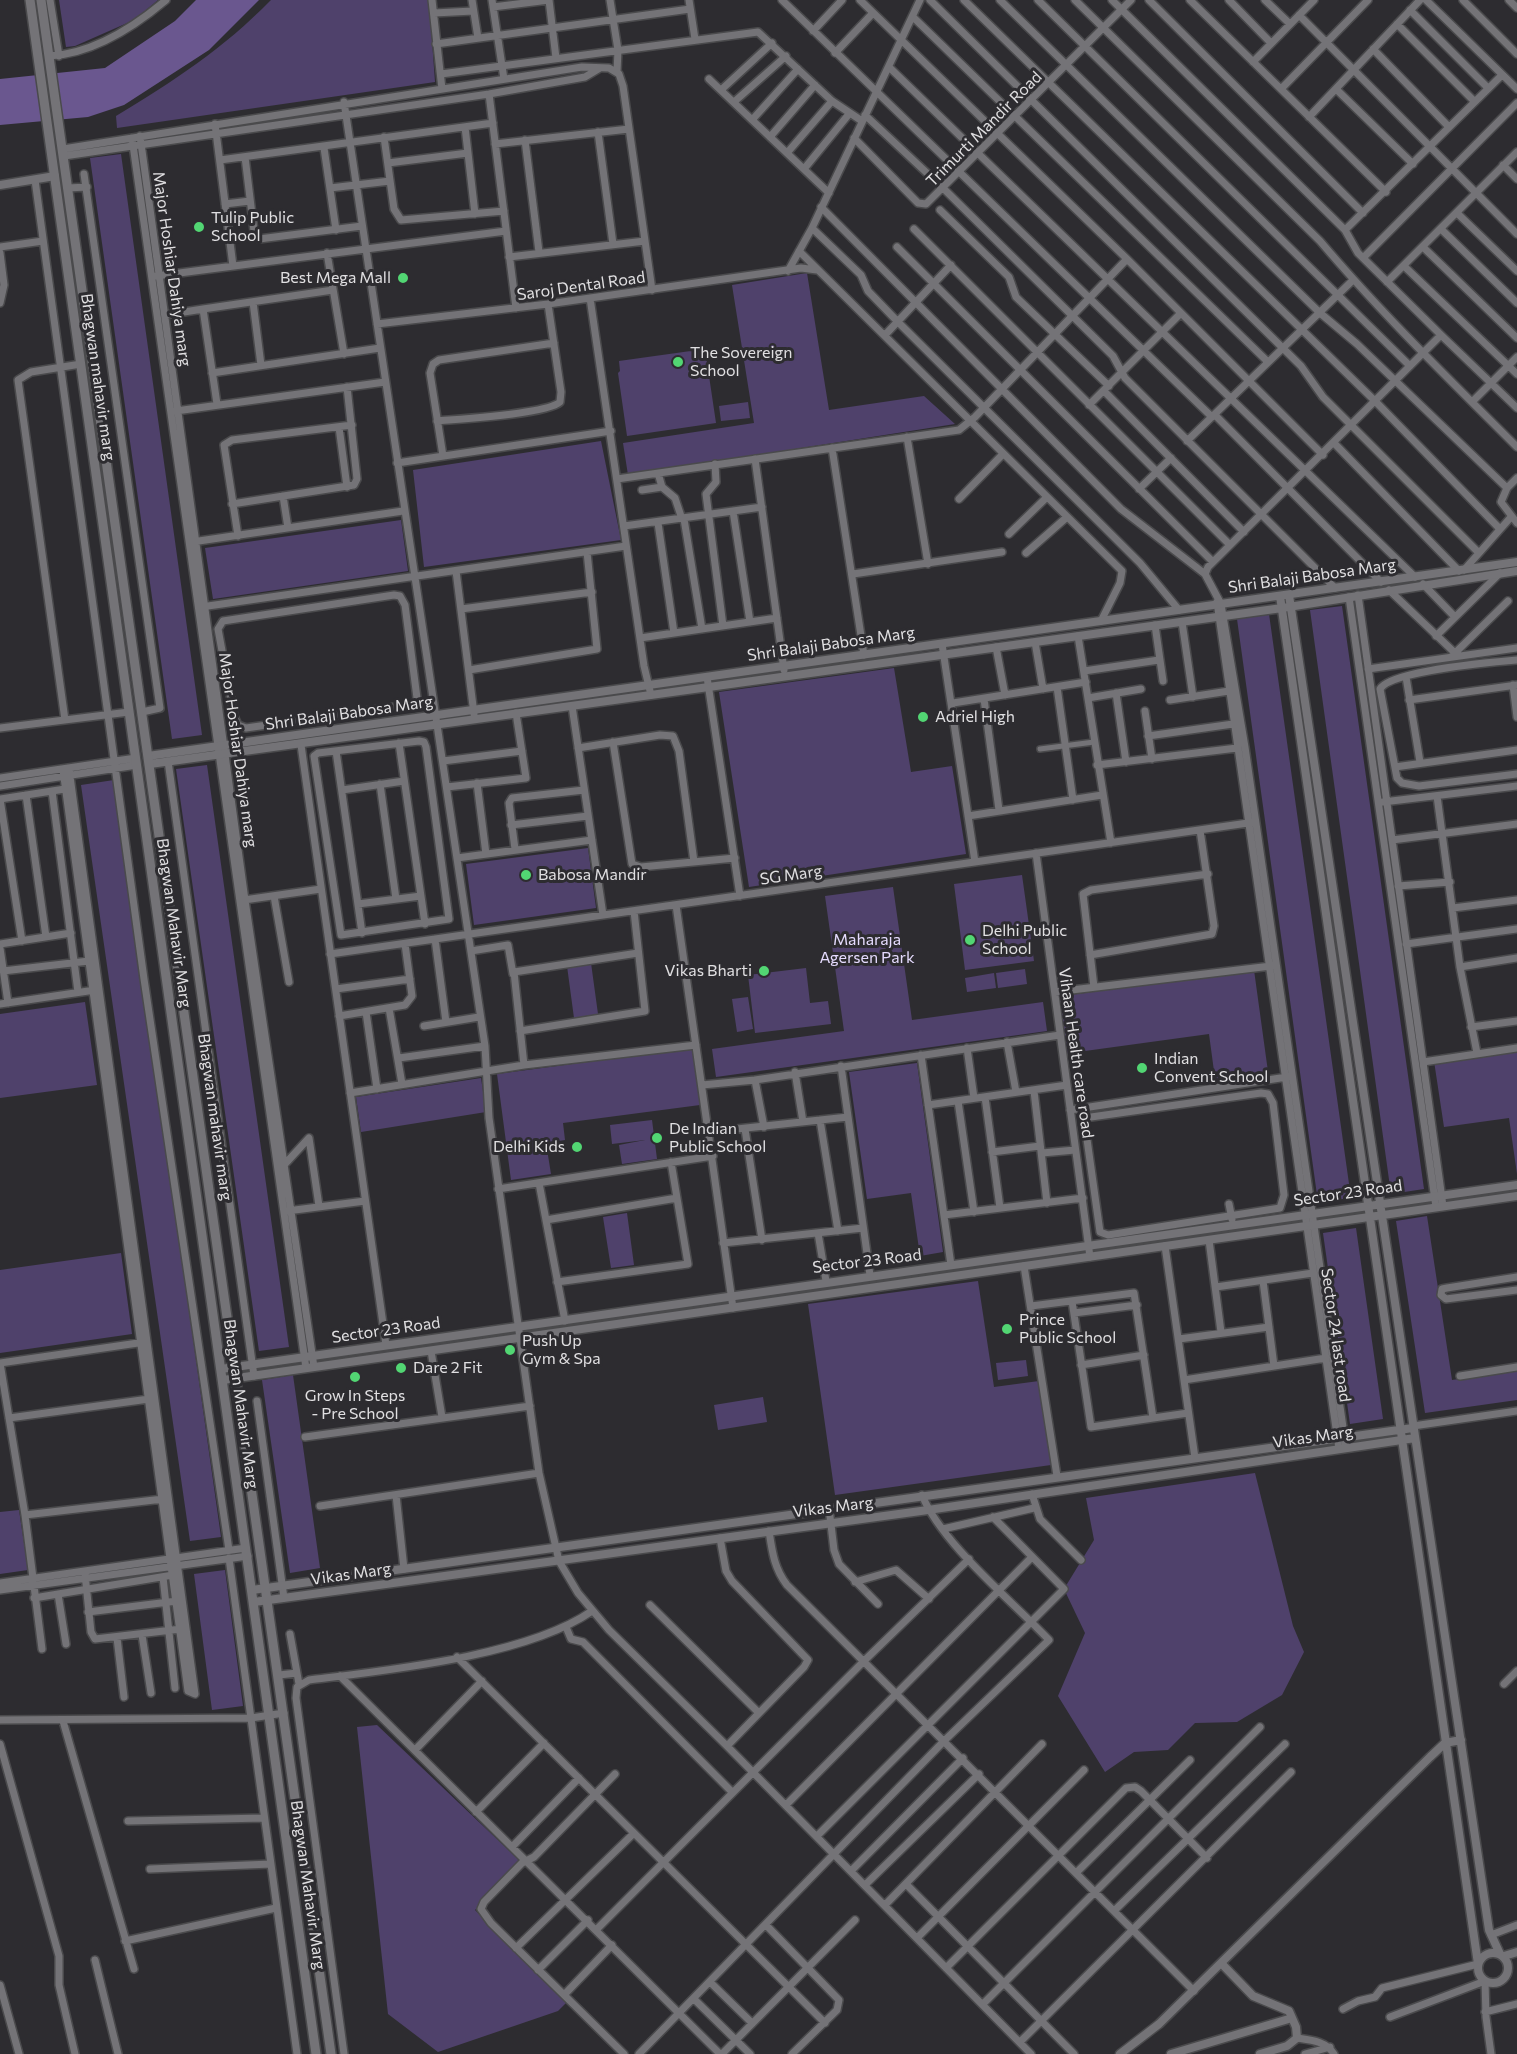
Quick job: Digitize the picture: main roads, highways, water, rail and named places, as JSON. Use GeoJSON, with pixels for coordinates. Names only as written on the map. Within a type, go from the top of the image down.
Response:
{"type":"FeatureCollection","features":[{"type":"Feature","properties":{"kind":"main road","name":"Bhagwan mahavir marg"},"geometry":{"type":"LineString","coordinates":[[30,0],[137,762]]}},
{"type":"Feature","properties":{"kind":"main road","name":"Bhagwan mahavir marg"},"geometry":{"type":"LineString","coordinates":[[41,0],[53,59],[60,135],[268,1600]]}},
{"type":"Feature","properties":{"kind":"main road"},"geometry":{"type":"LineString","coordinates":[[98,488],[110,487]]}},
{"type":"Feature","properties":{"kind":"main road","name":"Bhagwan Mahavir Marg"},"geometry":{"type":"LineString","coordinates":[[137,762],[316,2054]]}},
{"type":"Feature","properties":{"kind":"main road"},"geometry":{"type":"LineString","coordinates":[[167,977],[180,974]]}},
{"type":"Feature","properties":{"kind":"main road","name":"Bhagwan Mahavir Marg"},"geometry":{"type":"LineString","coordinates":[[268,1600],[331,2054]]}},
{"type":"Feature","properties":{"kind":"place","name":"Tulip Public School"},"geometry":{"type":"Point","coordinates":[199,227]}},
{"type":"Feature","properties":{"kind":"place","name":"Best Mega Mall"},"geometry":{"type":"Point","coordinates":[403,278]}},
{"type":"Feature","properties":{"kind":"place","name":"The Sovereign School"},"geometry":{"type":"Point","coordinates":[678,362]}},
{"type":"Feature","properties":{"kind":"place","name":"Adriel High"},"geometry":{"type":"Point","coordinates":[923,717]}},
{"type":"Feature","properties":{"kind":"place","name":"Babosa Mandir"},"geometry":{"type":"Point","coordinates":[526,875]}},
{"type":"Feature","properties":{"kind":"place","name":"Delhi Public School"},"geometry":{"type":"Point","coordinates":[970,940]}},
{"type":"Feature","properties":{"kind":"place","name":"Vikas Bharti"},"geometry":{"type":"Point","coordinates":[764,971]}},
{"type":"Feature","properties":{"kind":"place","name":"Indian Convent School"},"geometry":{"type":"Point","coordinates":[1142,1068]}},
{"type":"Feature","properties":{"kind":"place","name":"De Indian Public School"},"geometry":{"type":"Point","coordinates":[657,1138]}},
{"type":"Feature","properties":{"kind":"place","name":"Delhi Kids"},"geometry":{"type":"Point","coordinates":[577,1147]}},
{"type":"Feature","properties":{"kind":"place","name":"Prince Public School"},"geometry":{"type":"Point","coordinates":[1007,1329]}},
{"type":"Feature","properties":{"kind":"place","name":"Push Up Gym & Spa"},"geometry":{"type":"Point","coordinates":[510,1350]}},
{"type":"Feature","properties":{"kind":"place","name":"Dare 2 Fit"},"geometry":{"type":"Point","coordinates":[401,1368]}},
{"type":"Feature","properties":{"kind":"place","name":"Grow In Steps - Pre School"},"geometry":{"type":"Point","coordinates":[355,1377]}},
{"type":"Feature","properties":{"kind":"park label","name":"Maharaja Agersen Park"},"geometry":{"type":"Point","coordinates":[867,949]}}]}
